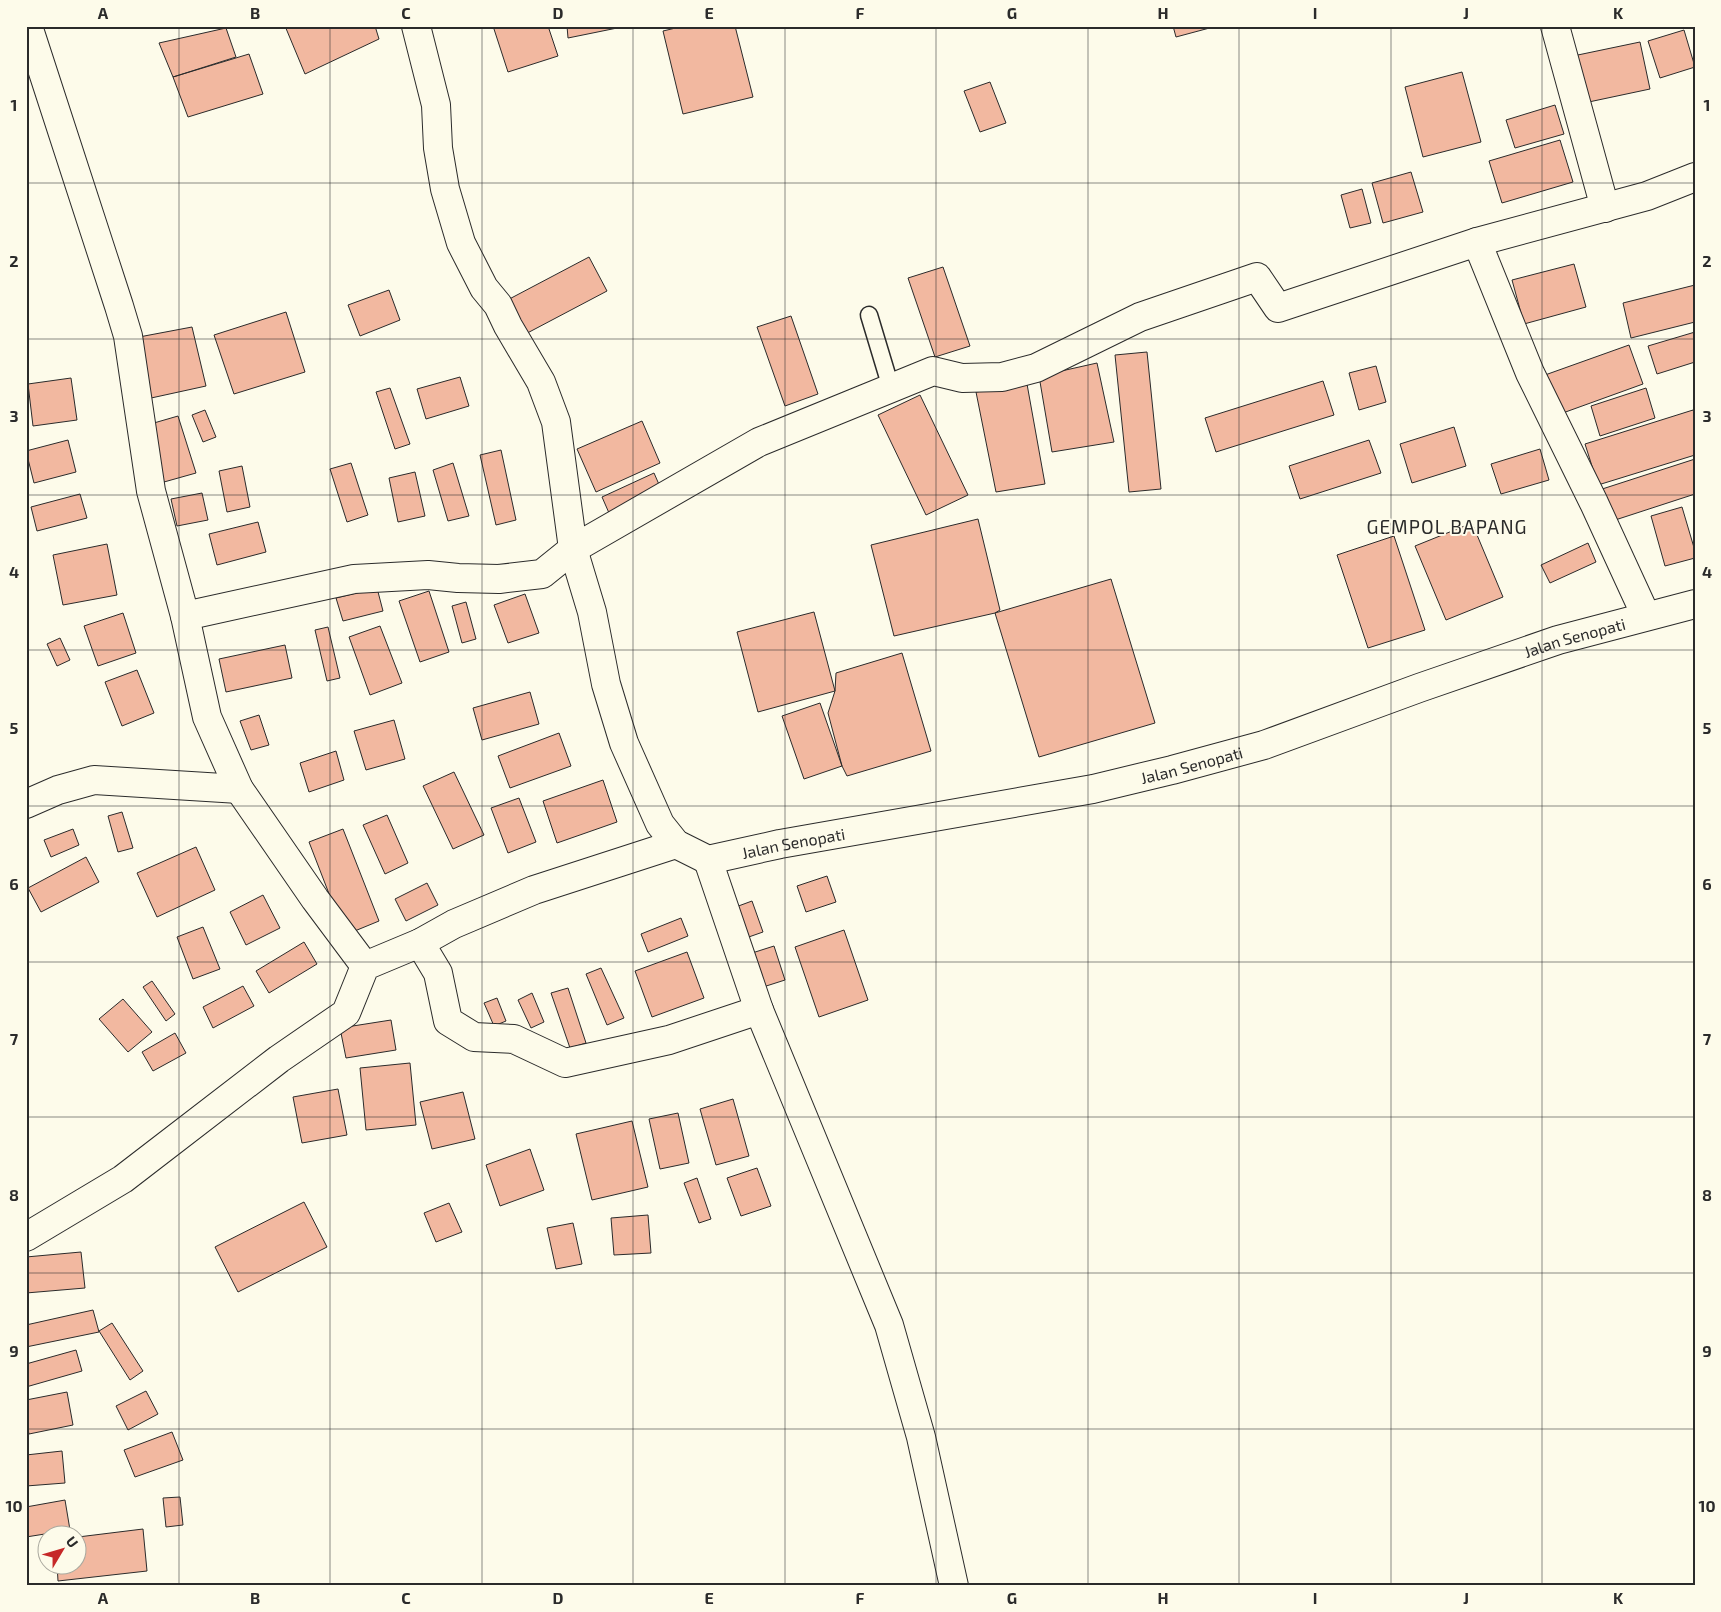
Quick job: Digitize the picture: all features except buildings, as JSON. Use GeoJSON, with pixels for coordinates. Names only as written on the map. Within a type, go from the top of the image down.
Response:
{"type":"FeatureCollection","features":[{"type":"Feature","properties":{"kind":"street"},"geometry":{"type":"LineString","coordinates":[[28,26],[126,329],[151,491],[184,616],[207,717],[239,790],[315,899],[366,966]]}},
{"type":"Feature","properties":{"kind":"street"},"geometry":{"type":"LineString","coordinates":[[416,26],[436,105],[438,148],[445,189],[462,243],[484,288],[498,305],[508,326],[541,382],[556,422],[572,550],[592,612],[606,684],[624,743],[660,824],[676,844],[708,860],[759,1010],[889,1325],[921,1437],[954,1586]]}},
{"type":"Feature","properties":{"kind":"street"},"geometry":{"type":"LineString","coordinates":[[1555,26],[1605,208]]}},
{"type":"Feature","properties":{"kind":"street"},"geometry":{"type":"LineString","coordinates":[[184,616],[354,579],[428,575],[499,579],[542,574],[572,550],[759,442],[933,371],[962,378],[1002,377],[1036,368],[1140,317],[1257,277],[1278,308],[1477,242],[1647,196],[1695,177]]}},
{"type":"Feature","properties":{"kind":"street"},"geometry":{"type":"LineString","coordinates":[[1477,242],[1530,373],[1594,503],[1646,616]]}},
{"type":"Feature","properties":{"kind":"street","name":"Jalan Senopati"},"geometry":{"type":"LineString","coordinates":[[708,860],[780,844],[1093,790],[1172,770],[1264,745],[1419,688],[1558,640],[1695,604]]}},
{"type":"Feature","properties":{"kind":"street"},"geometry":{"type":"LineString","coordinates":[[26,804],[58,790],[94,780],[239,790]]}},
{"type":"Feature","properties":{"kind":"street"},"geometry":{"type":"LineString","coordinates":[[26,1237],[122,1179],[279,1059],[346,1012],[366,966],[420,943],[454,924],[534,890],[676,844]]}},
{"type":"Feature","properties":{"kind":"street"},"geometry":{"type":"LineString","coordinates":[[420,943],[438,973],[448,1021],[474,1037],[514,1040],[565,1063],[669,1040],[759,1010]]}},
{"type":"Feature","properties":{"kind":"lane"},"geometry":{"type":"LineString","coordinates":[[869,315],[891,388]]}},
{"type":"Feature","properties":{"kind":"district","name":"GEMPOL BAPANG"},"geometry":{"type":"Point","coordinates":[1447,526]}}]}
